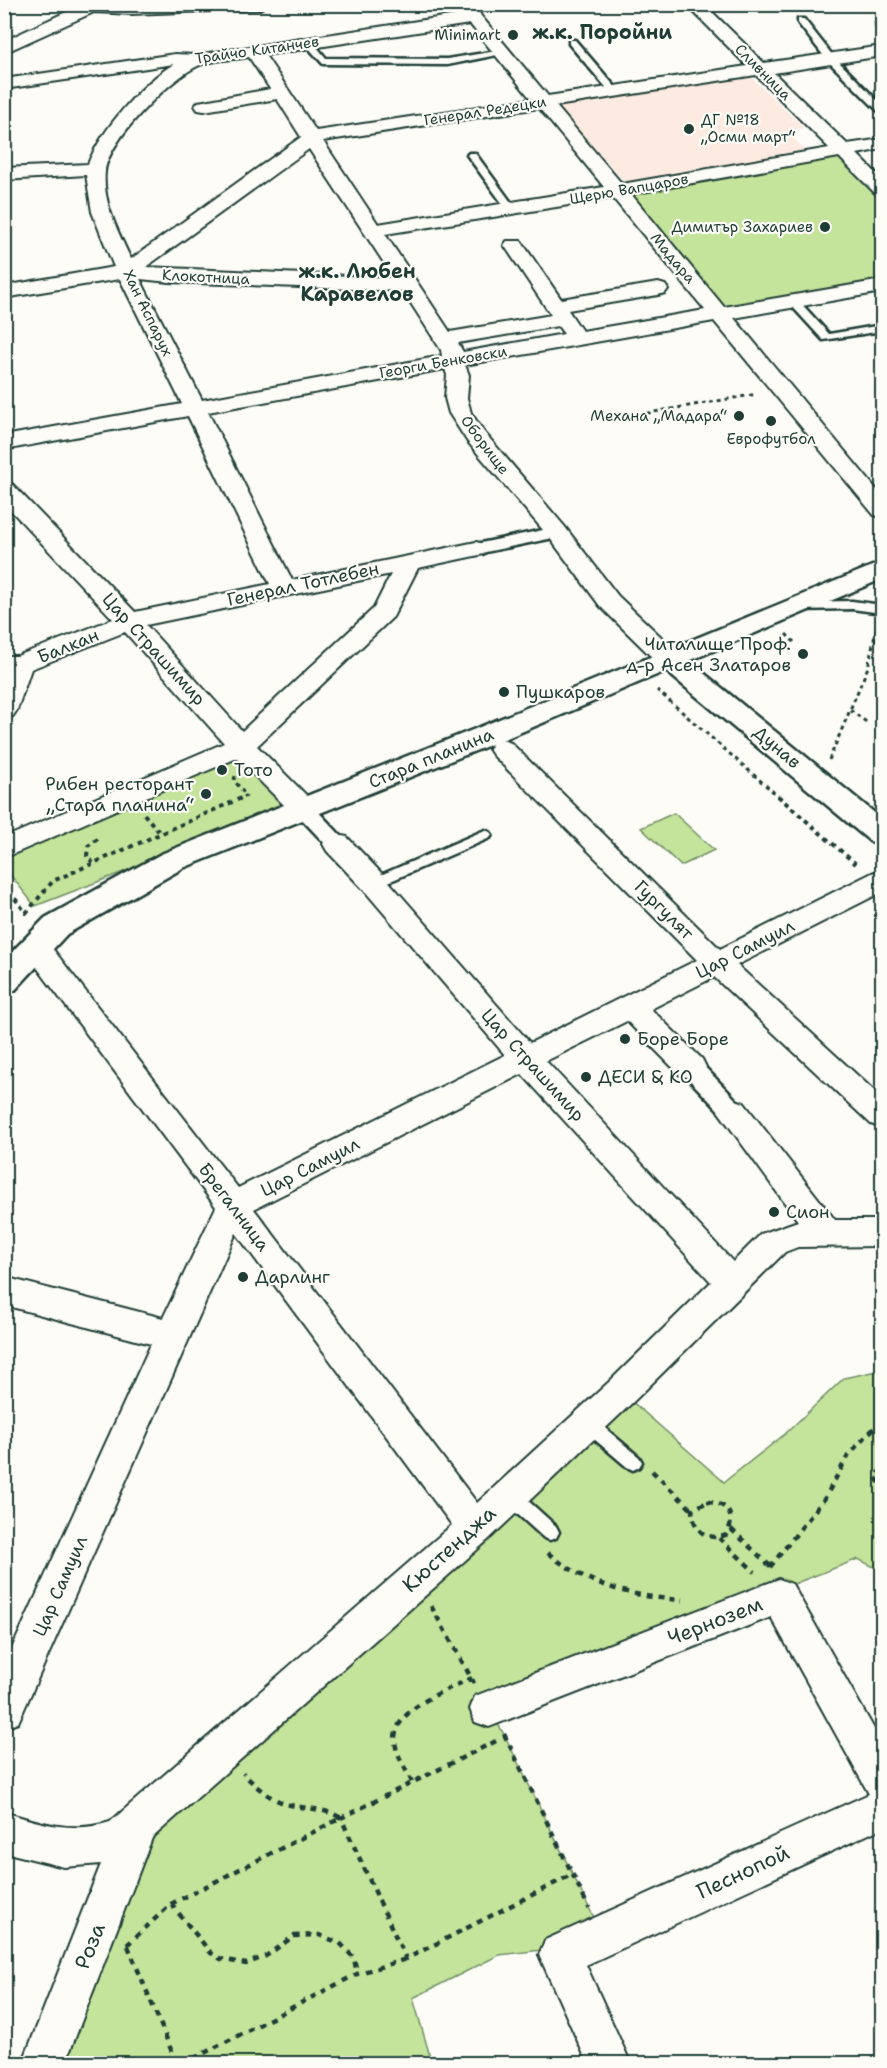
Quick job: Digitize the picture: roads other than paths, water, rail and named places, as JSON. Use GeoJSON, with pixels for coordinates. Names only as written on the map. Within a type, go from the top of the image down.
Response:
{"type":"FeatureCollection","features":[{"type":"Feature","properties":{"kind":"main road","name":"Стара планина"},"geometry":{"type":"LineString","coordinates":[[4,982],[56,926],[172,861],[304,809],[493,742],[670,660],[882,570]]}},
{"type":"Feature","properties":{"kind":"main road","name":"Дунав"},"geometry":{"type":"LineString","coordinates":[[670,660],[882,835]]}},
{"type":"Feature","properties":{"kind":"street"},"geometry":{"type":"LineString","coordinates":[[4,48],[96,6],[131,9],[260,4]]}},
{"type":"Feature","properties":{"kind":"street","name":"Сливница"},"geometry":{"type":"LineString","coordinates":[[694,4],[882,189]]}},
{"type":"Feature","properties":{"kind":"street","name":"Трайчо Китанчев"},"geometry":{"type":"LineString","coordinates":[[4,84],[175,59],[196,60],[309,43],[470,11]]}},
{"type":"Feature","properties":{"kind":"street","name":"Мадара"},"geometry":{"type":"LineString","coordinates":[[470,11],[882,510]]}},
{"type":"Feature","properties":{"kind":"street","name":"Оборище"},"geometry":{"type":"LineString","coordinates":[[254,51],[446,339],[452,350],[458,375],[456,398],[460,413],[475,436],[557,532],[609,601],[670,660]]}},
{"type":"Feature","properties":{"kind":"street","name":"Генерал Редецки"},"geometry":{"type":"LineString","coordinates":[[128,271],[313,137],[882,51]]}},
{"type":"Feature","properties":{"kind":"street","name":"Хан Аспарух"},"geometry":{"type":"LineString","coordinates":[[196,60],[171,74],[109,140],[95,169],[97,201],[128,271],[284,588]]}},
{"type":"Feature","properties":{"kind":"street"},"geometry":{"type":"LineString","coordinates":[[204,106],[282,93]]}},
{"type":"Feature","properties":{"kind":"street","name":"Щерю Вапцаров"},"geometry":{"type":"LineString","coordinates":[[375,230],[617,191],[882,144]]}},
{"type":"Feature","properties":{"kind":"street"},"geometry":{"type":"LineString","coordinates":[[4,174],[95,169]]}},
{"type":"Feature","properties":{"kind":"street"},"geometry":{"type":"LineString","coordinates":[[514,245],[577,338]]}},
{"type":"Feature","properties":{"kind":"street","name":"Клокотница"},"geometry":{"type":"LineString","coordinates":[[4,292],[128,271],[169,276],[409,285]]}},
{"type":"Feature","properties":{"kind":"street","name":"Георги Бенковски"},"geometry":{"type":"LineString","coordinates":[[4,443],[577,338],[882,286]]}},
{"type":"Feature","properties":{"kind":"street"},"geometry":{"type":"LineString","coordinates":[[446,339],[658,289]]}},
{"type":"Feature","properties":{"kind":"street","name":"Цар Страшимир"},"geometry":{"type":"LineString","coordinates":[[4,489],[129,621],[243,748],[304,809]]}},
{"type":"Feature","properties":{"kind":"street"},"geometry":{"type":"LineString","coordinates":[[476,549],[557,532]]}},
{"type":"Feature","properties":{"kind":"street","name":"Генерал Тотлебен"},"geometry":{"type":"LineString","coordinates":[[129,621],[476,549]]}},
{"type":"Feature","properties":{"kind":"street"},"geometry":{"type":"LineString","coordinates":[[4,849],[243,748],[384,612],[410,562]]}},
{"type":"Feature","properties":{"kind":"street","name":"Балкан"},"geometry":{"type":"LineString","coordinates":[[12,664],[129,621]]}},
{"type":"Feature","properties":{"kind":"street"},"geometry":{"type":"LineString","coordinates":[[4,710],[12,664]]}},
{"type":"Feature","properties":{"kind":"street","name":"Гургулят"},"geometry":{"type":"LineString","coordinates":[[493,742],[717,963],[882,1116]]}},
{"type":"Feature","properties":{"kind":"street"},"geometry":{"type":"LineString","coordinates":[[304,809],[337,844]]}},
{"type":"Feature","properties":{"kind":"street","name":"Цар Страшимир"},"geometry":{"type":"LineString","coordinates":[[337,844],[374,883],[525,1058],[732,1283]]}},
{"type":"Feature","properties":{"kind":"street","name":"Цар Самуил"},"geometry":{"type":"LineString","coordinates":[[4,1710],[172,1335],[233,1205],[880,881]]}},
{"type":"Feature","properties":{"kind":"street","name":"Брегалница"},"geometry":{"type":"LineString","coordinates":[[35,946],[475,1528]]}},
{"type":"Feature","properties":{"kind":"street"},"geometry":{"type":"LineString","coordinates":[[630,1006],[733,1111],[826,1233]]}},
{"type":"Feature","properties":{"kind":"street","name":"Кюстенджа"},"geometry":{"type":"LineString","coordinates":[[4,1832],[61,1849],[101,1845],[123,1837],[475,1528],[773,1243],[797,1234],[882,1233]]}},
{"type":"Feature","properties":{"kind":"street"},"geometry":{"type":"LineString","coordinates":[[4,1291],[172,1335]]}},
{"type":"Feature","properties":{"kind":"street","name":"Чернозем"},"geometry":{"type":"LineString","coordinates":[[489,1708],[763,1578],[882,1780]]}},
{"type":"Feature","properties":{"kind":"street","name":"Песнопой"},"geometry":{"type":"LineString","coordinates":[[610,2064],[560,1955],[882,1808]]}},
{"type":"Feature","properties":{"kind":"street","name":"Роза"},"geometry":{"type":"LineString","coordinates":[[43,2064],[136,1827]]}},
{"type":"Feature","properties":{"kind":"lane"},"geometry":{"type":"LineString","coordinates":[[801,21],[830,58],[882,110]]}},
{"type":"Feature","properties":{"kind":"lane"},"geometry":{"type":"LineString","coordinates":[[572,42],[614,91]]}},
{"type":"Feature","properties":{"kind":"lane"},"geometry":{"type":"LineString","coordinates":[[309,43],[323,61],[447,62],[503,53]]}},
{"type":"Feature","properties":{"kind":"lane"},"geometry":{"type":"LineString","coordinates":[[472,154],[511,208]]}},
{"type":"Feature","properties":{"kind":"lane"},"geometry":{"type":"LineString","coordinates":[[795,302],[827,338],[882,328]]}},
{"type":"Feature","properties":{"kind":"lane"},"geometry":{"type":"LineString","coordinates":[[798,606],[852,605],[881,610]]}},
{"type":"Feature","properties":{"kind":"lane"},"geometry":{"type":"LineString","coordinates":[[374,883],[485,835]]}},
{"type":"Feature","properties":{"kind":"lane"},"geometry":{"type":"LineString","coordinates":[[586,1422],[638,1462]]}},
{"type":"Feature","properties":{"kind":"lane"},"geometry":{"type":"LineString","coordinates":[[509,1495],[550,1532]]}},
{"type":"Feature","properties":{"kind":"place","name":"Minimart"},"geometry":{"type":"Point","coordinates":[513,35]}},
{"type":"Feature","properties":{"kind":"place","name":"ДГ №18 „Осми март“"},"geometry":{"type":"Point","coordinates":[689,129]}},
{"type":"Feature","properties":{"kind":"place","name":"Димитър Захариев"},"geometry":{"type":"Point","coordinates":[825,227]}},
{"type":"Feature","properties":{"kind":"place","name":"Механа „Мадара“"},"geometry":{"type":"Point","coordinates":[739,416]}},
{"type":"Feature","properties":{"kind":"place","name":"Еврофутбол"},"geometry":{"type":"Point","coordinates":[771,421]}},
{"type":"Feature","properties":{"kind":"place","name":"Читалище Проф. д-р Асен Златаров"},"geometry":{"type":"Point","coordinates":[803,654]}},
{"type":"Feature","properties":{"kind":"place","name":"Пушкаров"},"geometry":{"type":"Point","coordinates":[504,692]}},
{"type":"Feature","properties":{"kind":"place","name":"Тото"},"geometry":{"type":"Point","coordinates":[222,770]}},
{"type":"Feature","properties":{"kind":"place","name":"Рибен ресторант „Стара планина“"},"geometry":{"type":"Point","coordinates":[206,794]}},
{"type":"Feature","properties":{"kind":"place","name":"Боре Боре"},"geometry":{"type":"Point","coordinates":[625,1039]}},
{"type":"Feature","properties":{"kind":"place","name":"ДЕСИ & КО"},"geometry":{"type":"Point","coordinates":[586,1077]}},
{"type":"Feature","properties":{"kind":"place","name":"Сион"},"geometry":{"type":"Point","coordinates":[774,1212]}},
{"type":"Feature","properties":{"kind":"place","name":"Дарлинг"},"geometry":{"type":"Point","coordinates":[243,1277]}},
{"type":"Feature","properties":{"kind":"district","name":"ж.к. Поройни"},"geometry":{"type":"Point","coordinates":[602,32]}},
{"type":"Feature","properties":{"kind":"district","name":"ж.к. Любен Каравелов"},"geometry":{"type":"Point","coordinates":[357,282]}}]}
